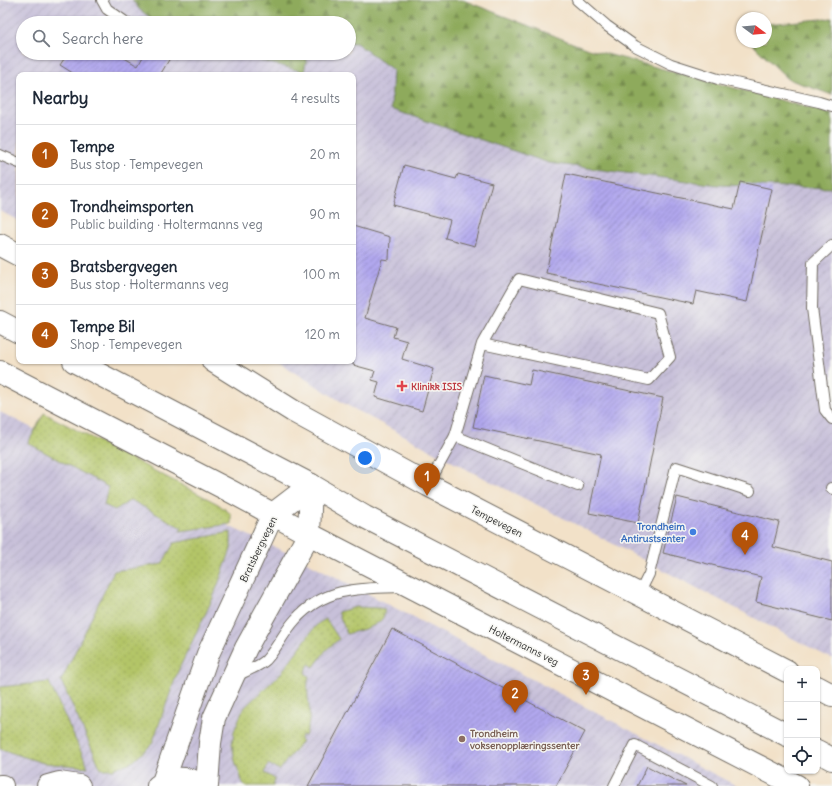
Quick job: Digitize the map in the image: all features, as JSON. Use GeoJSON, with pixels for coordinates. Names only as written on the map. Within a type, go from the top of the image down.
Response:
{"type":"FeatureCollection","features":[{"type":"Feature","properties":{"kind":"main road"},"geometry":{"type":"LineString","coordinates":[[0,245],[16,253]]}},
{"type":"Feature","properties":{"kind":"main road"},"geometry":{"type":"LineString","coordinates":[[0,322],[16,330]]}},
{"type":"Feature","properties":{"kind":"main road"},"geometry":{"type":"LineString","coordinates":[[80,364],[311,485],[365,517],[784,733]]}},
{"type":"Feature","properties":{"kind":"main road","name":"Tempevegen"},"geometry":{"type":"LineString","coordinates":[[218,364],[292,410],[428,485],[784,669]]}},
{"type":"Feature","properties":{"kind":"main road","name":"Holtermanns veg"},"geometry":{"type":"LineString","coordinates":[[0,372],[796,786]]}},
{"type":"Feature","properties":{"kind":"main road"},"geometry":{"type":"LineString","coordinates":[[207,786],[210,743],[214,718],[246,648],[309,534],[311,485]]}},
{"type":"Feature","properties":{"kind":"main road","name":"Bratsbergvegen"},"geometry":{"type":"LineString","coordinates":[[161,784],[208,654],[274,514],[311,485]]}},
{"type":"Feature","properties":{"kind":"main road"},"geometry":{"type":"LineString","coordinates":[[820,689],[832,695]]}},
{"type":"Feature","properties":{"kind":"main road"},"geometry":{"type":"LineString","coordinates":[[820,753],[832,759]]}},
{"type":"Feature","properties":{"kind":"main road"},"geometry":{"type":"LineString","coordinates":[[161,784],[175,779],[186,779],[202,786]]}},
{"type":"Feature","properties":{"kind":"main road"},"geometry":{"type":"LineString","coordinates":[[48,786],[59,783],[79,786]]}},
{"type":"Feature","properties":{"kind":"lane"},"geometry":{"type":"LineString","coordinates":[[102,0],[107,9],[116,16]]}},
{"type":"Feature","properties":{"kind":"lane"},"geometry":{"type":"LineString","coordinates":[[577,0],[607,26],[635,46],[671,64],[718,79],[832,106]]}},
{"type":"Feature","properties":{"kind":"lane"},"geometry":{"type":"LineString","coordinates":[[0,154],[16,162]]}},
{"type":"Feature","properties":{"kind":"lane"},"geometry":{"type":"LineString","coordinates":[[832,245],[813,263],[812,308],[825,410],[832,419]]}},
{"type":"Feature","properties":{"kind":"lane"},"geometry":{"type":"LineString","coordinates":[[428,485],[455,436],[482,344],[518,279],[658,313],[670,357],[649,380],[482,344]]}},
{"type":"Feature","properties":{"kind":"lane"},"geometry":{"type":"LineString","coordinates":[[455,436],[578,486]]}},
{"type":"Feature","properties":{"kind":"lane"},"geometry":{"type":"LineString","coordinates":[[639,594],[649,574],[676,467],[750,491]]}},
{"type":"Feature","properties":{"kind":"lane"},"geometry":{"type":"LineString","coordinates":[[231,679],[265,660],[295,620],[314,604],[335,593],[365,588],[410,586]]}},
{"type":"Feature","properties":{"kind":"lane"},"geometry":{"type":"LineString","coordinates":[[614,786],[635,746],[712,786]]}},
{"type":"Feature","properties":{"kind":"shaded area"},"geometry":{"type":"Polygon","coordinates":[[[0,0],[132,0],[139,9],[148,16],[16,16],[16,60],[259,60],[304,72],[16,72],[16,219],[0,211],[0,0]]]}},
{"type":"Feature","properties":{"kind":"shaded area"},"geometry":{"type":"Polygon","coordinates":[[[356,43],[393,70],[549,163],[718,185],[832,188],[832,659],[579,526],[460,466],[345,404],[282,364],[356,364],[356,72],[304,72],[307,60],[356,60],[356,43]]]}},
{"type":"Feature","properties":{"kind":"shaded area"},"geometry":{"type":"Polygon","coordinates":[[[0,412],[237,530],[303,560],[737,786],[0,786],[0,412]]]}},
{"type":"Feature","properties":{"kind":"green space"},"geometry":{"type":"Polygon","coordinates":[[[132,0],[463,0],[588,49],[832,114],[832,188],[718,185],[549,163],[391,109],[393,70],[356,43],[356,16],[148,16],[139,9],[132,0]]]}},
{"type":"Feature","properties":{"kind":"green space"},"geometry":{"type":"Polygon","coordinates":[[[832,18],[832,95],[788,79],[756,48],[772,48],[772,23],[832,18]]]}},
{"type":"Feature","properties":{"kind":"green space"},"geometry":{"type":"Polygon","coordinates":[[[259,60],[307,60],[304,72],[259,60]]]}},
{"type":"Feature","properties":{"kind":"green space"},"geometry":{"type":"Polygon","coordinates":[[[44,413],[218,504],[231,514],[231,524],[180,531],[182,528],[131,500],[115,510],[104,505],[108,487],[28,443],[44,413]]]}},
{"type":"Feature","properties":{"kind":"green space"},"geometry":{"type":"Polygon","coordinates":[[[231,532],[231,549],[213,598],[178,671],[152,744],[134,761],[113,769],[101,769],[61,681],[114,571],[162,564],[174,543],[231,532]]]}},
{"type":"Feature","properties":{"kind":"green space"},"geometry":{"type":"Polygon","coordinates":[[[356,607],[384,609],[384,615],[382,620],[372,626],[347,634],[338,612],[356,607]]]}},
{"type":"Feature","properties":{"kind":"green space"},"geometry":{"type":"Polygon","coordinates":[[[326,619],[339,639],[326,650],[314,667],[309,664],[305,673],[309,676],[309,720],[305,736],[302,735],[300,740],[302,741],[280,770],[268,764],[265,773],[275,779],[273,786],[244,786],[235,761],[232,744],[234,731],[241,714],[245,707],[281,673],[314,628],[326,619]]]}},
{"type":"Feature","properties":{"kind":"green space"},"geometry":{"type":"Polygon","coordinates":[[[49,682],[88,767],[43,763],[0,749],[0,687],[49,682]]]}},
{"type":"Feature","properties":{"kind":"building"},"geometry":{"type":"Polygon","coordinates":[[[63,60],[128,60],[138,66],[141,60],[169,60],[162,72],[71,72],[60,65],[63,60]]]}},
{"type":"Feature","properties":{"kind":"building"},"geometry":{"type":"Polygon","coordinates":[[[404,165],[456,179],[458,174],[492,183],[475,246],[445,238],[450,220],[393,205],[404,165]]]}},
{"type":"Feature","properties":{"kind":"building"},"geometry":{"type":"Polygon","coordinates":[[[566,174],[734,209],[740,182],[772,189],[747,302],[696,291],[693,304],[546,273],[566,174]]]}},
{"type":"Feature","properties":{"kind":"building"},"geometry":{"type":"Polygon","coordinates":[[[356,227],[390,237],[389,260],[382,259],[365,318],[396,327],[393,337],[407,341],[402,359],[434,369],[422,411],[375,397],[379,382],[372,380],[375,371],[353,365],[356,364],[356,227]]]}},
{"type":"Feature","properties":{"kind":"building"},"geometry":{"type":"Polygon","coordinates":[[[532,370],[663,398],[638,523],[589,513],[601,454],[473,427],[484,375],[529,385],[532,370]]]}},
{"type":"Feature","properties":{"kind":"building"},"geometry":{"type":"Polygon","coordinates":[[[677,497],[779,522],[773,547],[832,562],[832,621],[756,602],[761,577],[663,553],[677,497]]]}},
{"type":"Feature","properties":{"kind":"building"},"geometry":{"type":"Polygon","coordinates":[[[392,629],[585,732],[556,786],[308,786],[392,629]]]}},
{"type":"Feature","properties":{"kind":"building"},"geometry":{"type":"Polygon","coordinates":[[[647,766],[686,786],[637,786],[647,766]]]}},
{"type":"Feature","properties":{"kind":"place","name":"Klinikk ISIS"},"geometry":{"type":"Point","coordinates":[402,386]}},
{"type":"Feature","properties":{"kind":"place","name":"Tempe"},"geometry":{"type":"Point","coordinates":[427,496]}},
{"type":"Feature","properties":{"kind":"place","name":"Trondheim Antirustsenter"},"geometry":{"type":"Point","coordinates":[693,532]}},
{"type":"Feature","properties":{"kind":"place","name":"Tempe Bil"},"geometry":{"type":"Point","coordinates":[745,555]}},
{"type":"Feature","properties":{"kind":"place","name":"Bratsbergvegen"},"geometry":{"type":"Point","coordinates":[586,695]}},
{"type":"Feature","properties":{"kind":"place","name":"Trondheimsporten"},"geometry":{"type":"Point","coordinates":[515,713]}},
{"type":"Feature","properties":{"kind":"place","name":"Trondheim voksenopplæringssenter"},"geometry":{"type":"Point","coordinates":[462,739]}}]}
